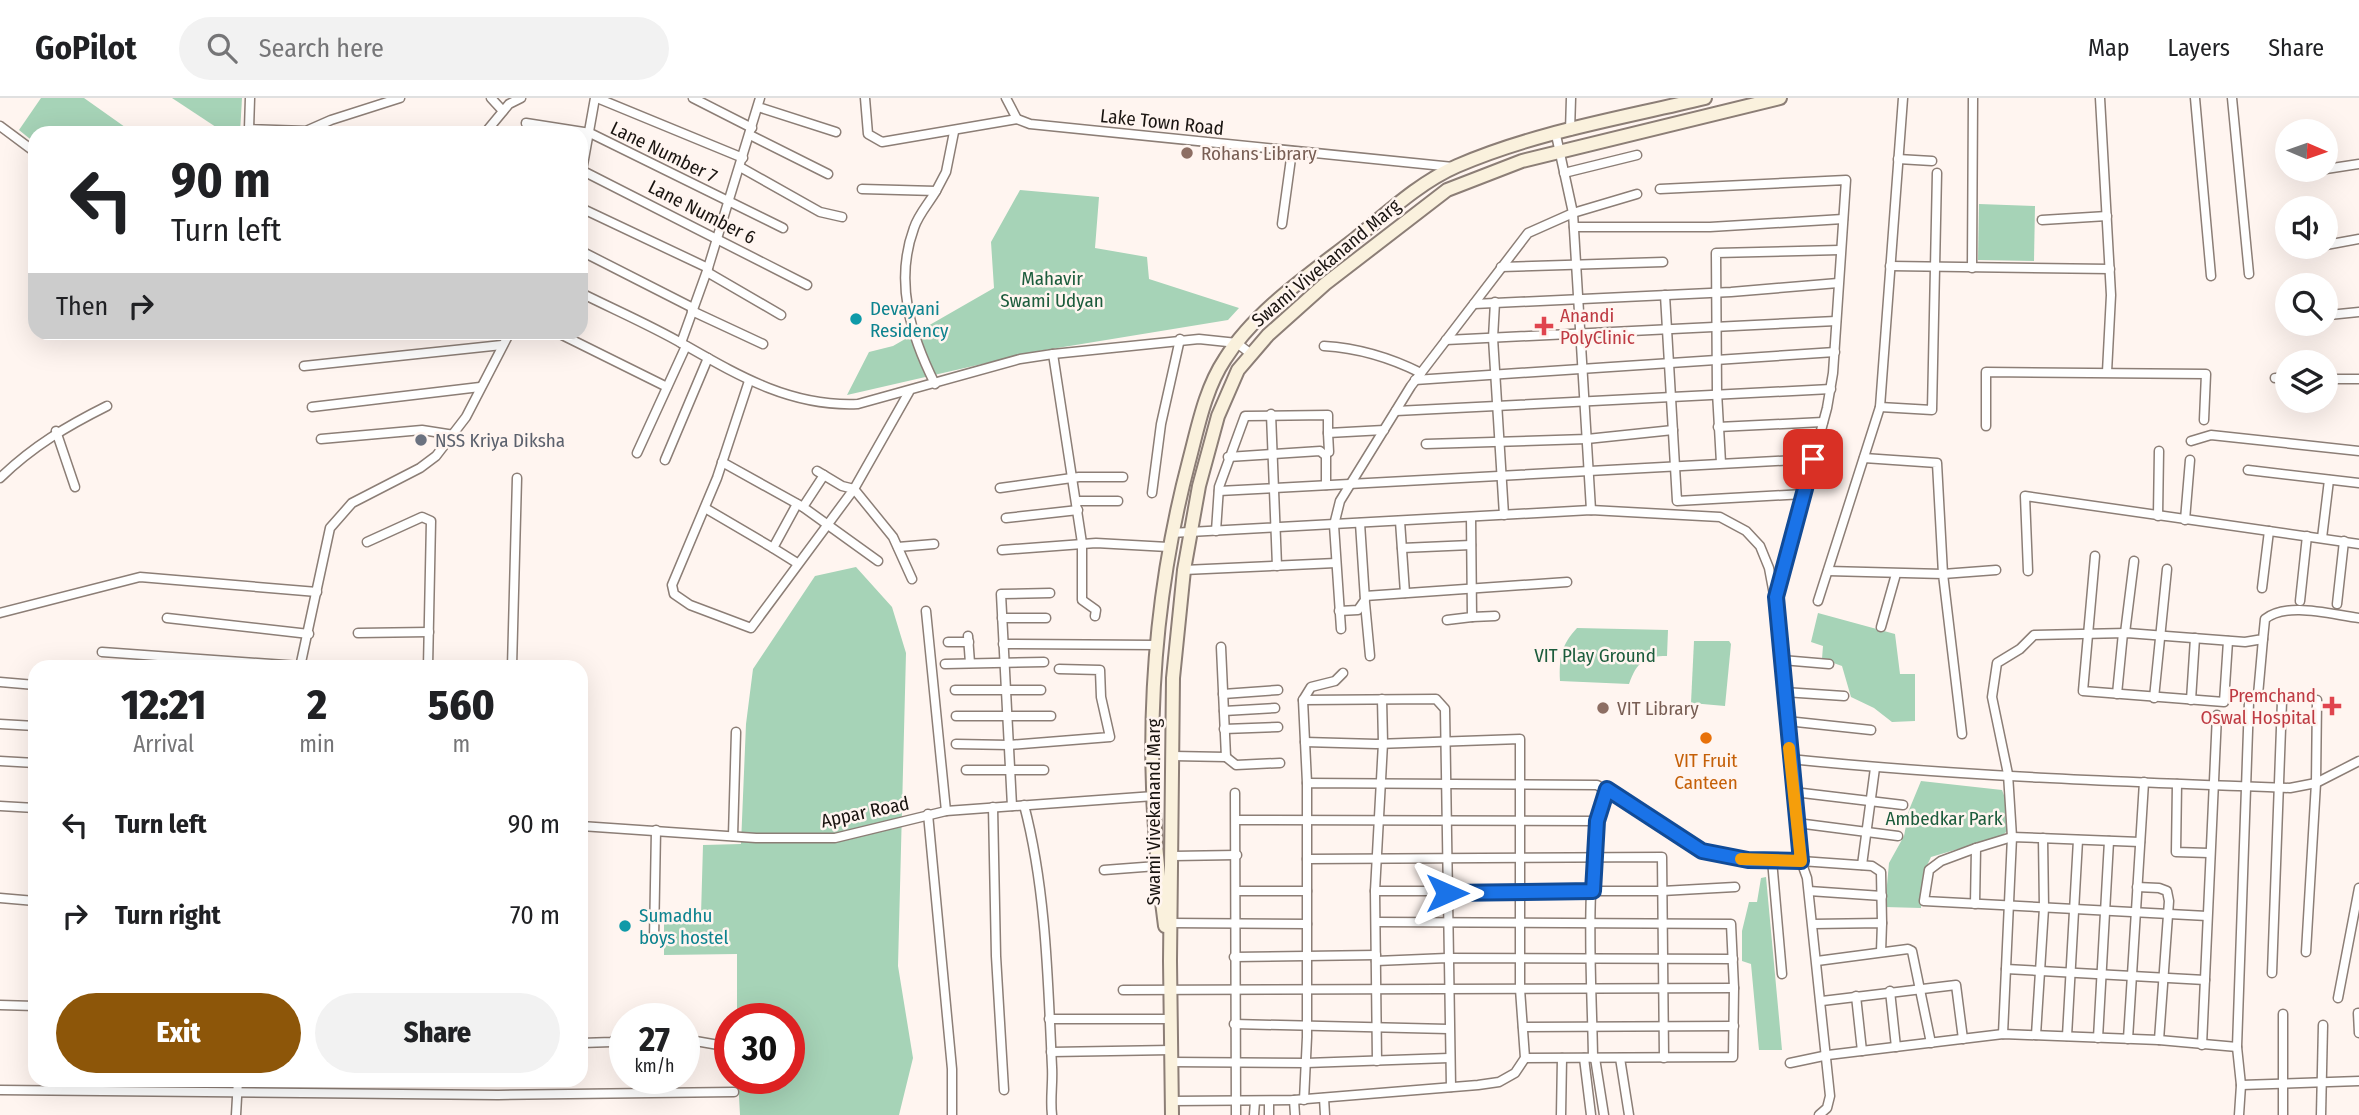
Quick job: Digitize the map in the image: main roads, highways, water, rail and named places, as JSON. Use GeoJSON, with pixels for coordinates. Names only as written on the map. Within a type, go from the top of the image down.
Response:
{"type":"FeatureCollection","features":[{"type":"Feature","properties":{"kind":"main road","name":"Swami Vivekanand Marg"},"geometry":{"type":"LineString","coordinates":[[1170,961],[1157,866],[1152,712],[1156,645],[1171,533],[1202,410],[1223,360],[1237,343],[1314,271],[1401,202],[1454,167],[1517,144],[1705,98]]}},
{"type":"Feature","properties":{"kind":"main road","name":"Swami Vivekanand Marg"},"geometry":{"type":"LineString","coordinates":[[1172,1108],[1170,961],[1173,678],[1190,533],[1218,415],[1238,370],[1268,335],[1325,284],[1447,190],[1522,161],[1780,98]]}},
{"type":"Feature","properties":{"kind":"place","name":"Rohans Library"},"geometry":{"type":"Point","coordinates":[1187,153]}},
{"type":"Feature","properties":{"kind":"place","name":"Devayani Residency"},"geometry":{"type":"Point","coordinates":[856,319]}},
{"type":"Feature","properties":{"kind":"place","name":"Anandi PolyClinic"},"geometry":{"type":"Point","coordinates":[1544,326]}},
{"type":"Feature","properties":{"kind":"place","name":"NSS Kriya Diksha"},"geometry":{"type":"Point","coordinates":[421,440]}},
{"type":"Feature","properties":{"kind":"place","name":"Premchand Oswal Hospital"},"geometry":{"type":"Point","coordinates":[2332,706]}},
{"type":"Feature","properties":{"kind":"place","name":"VIT Library"},"geometry":{"type":"Point","coordinates":[1603,708]}},
{"type":"Feature","properties":{"kind":"place","name":"VIT Fruit Canteen"},"geometry":{"type":"Point","coordinates":[1706,738]}},
{"type":"Feature","properties":{"kind":"place","name":"Sumadhu boys hostel"},"geometry":{"type":"Point","coordinates":[625,926]}},
{"type":"Feature","properties":{"kind":"park label","name":"Mahavir Swami Udyan"},"geometry":{"type":"Point","coordinates":[1052,289]}},
{"type":"Feature","properties":{"kind":"park label","name":"VIT Play Ground"},"geometry":{"type":"Point","coordinates":[1595,655]}},
{"type":"Feature","properties":{"kind":"park label","name":"Ambedkar Park"},"geometry":{"type":"Point","coordinates":[1944,818]}}]}
